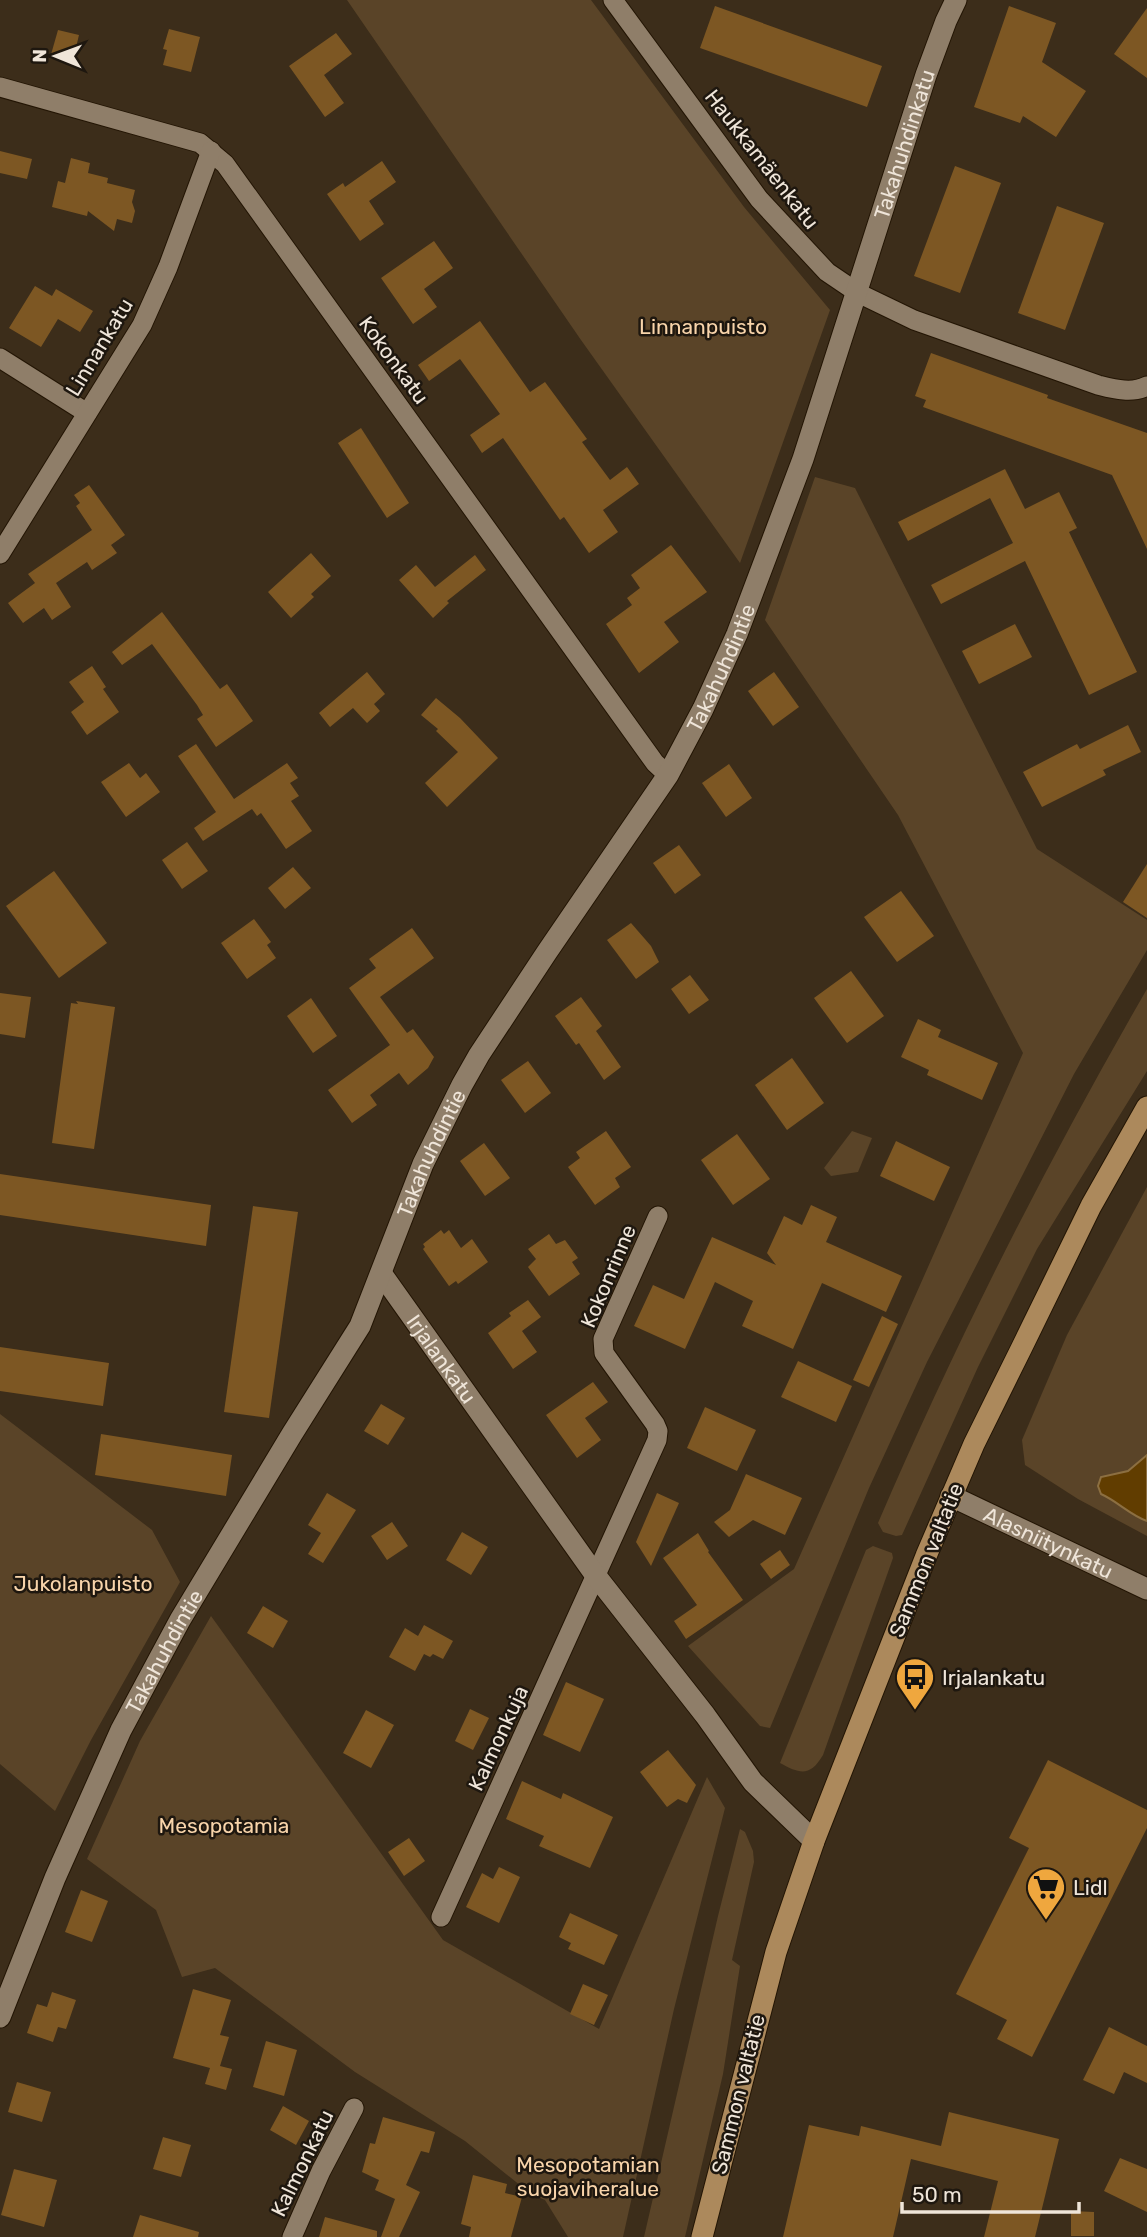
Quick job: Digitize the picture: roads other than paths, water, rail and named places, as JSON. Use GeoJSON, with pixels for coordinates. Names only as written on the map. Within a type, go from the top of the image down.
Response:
{"type":"FeatureCollection","features":[{"type":"Feature","properties":{"kind":"main road","name":"Sammon valtatie"},"geometry":{"type":"LineString","coordinates":[[702,2237],[761,2004],[814,1841],[951,1496],[1091,1206],[1147,1107]]}},
{"type":"Feature","properties":{"kind":"street","name":"Haukkamäenkatu"},"geometry":{"type":"LineString","coordinates":[[613,0],[759,199],[816,262],[858,293],[914,320],[1098,384],[1122,390],[1145,388]]}},
{"type":"Feature","properties":{"kind":"street","name":"Takahuhdinkatu"},"geometry":{"type":"LineString","coordinates":[[858,293],[926,75],[956,0]]}},
{"type":"Feature","properties":{"kind":"street","name":"Kokonkatu"},"geometry":{"type":"LineString","coordinates":[[0,87],[200,143],[211,150],[232,174],[655,762],[668,775]]}},
{"type":"Feature","properties":{"kind":"street","name":"Linnankatu"},"geometry":{"type":"LineString","coordinates":[[0,554],[142,325],[168,267],[211,150]]}},
{"type":"Feature","properties":{"kind":"street","name":"Takahuhdintie"},"geometry":{"type":"LineString","coordinates":[[0,2017],[59,1868],[121,1730],[194,1597],[360,1326],[424,1163],[479,1055],[668,775],[712,688],[768,556],[858,293]]}},
{"type":"Feature","properties":{"kind":"street"},"geometry":{"type":"LineString","coordinates":[[0,358],[87,413]]}},
{"type":"Feature","properties":{"kind":"street","name":"Kokonrinne"},"geometry":{"type":"LineString","coordinates":[[596,1576],[657,1440],[658,1431],[655,1424],[604,1353],[603,1339],[658,1216]]}},
{"type":"Feature","properties":{"kind":"street","name":"Irjalankatu"},"geometry":{"type":"LineString","coordinates":[[381,1273],[596,1576],[705,1715],[753,1782],[814,1841]]}},
{"type":"Feature","properties":{"kind":"street","name":"Alasniitynkatu"},"geometry":{"type":"LineString","coordinates":[[951,1496],[1147,1589]]}},
{"type":"Feature","properties":{"kind":"street","name":"Kalmonkuja"},"geometry":{"type":"LineString","coordinates":[[441,1917],[596,1576]]}},
{"type":"Feature","properties":{"kind":"street","name":"Kalmonkatu"},"geometry":{"type":"LineString","coordinates":[[292,2237],[321,2171],[354,2108]]}},
{"type":"Feature","properties":{"kind":"place","name":"Irjalankatu"},"geometry":{"type":"Point","coordinates":[915,1711]}},
{"type":"Feature","properties":{"kind":"place","name":"Lidl"},"geometry":{"type":"Point","coordinates":[1046,1921]}},
{"type":"Feature","properties":{"kind":"park label","name":"Linnanpuisto"},"geometry":{"type":"Point","coordinates":[703,326]}},
{"type":"Feature","properties":{"kind":"park label","name":"Jukolanpuisto"},"geometry":{"type":"Point","coordinates":[83,1583]}},
{"type":"Feature","properties":{"kind":"park label","name":"Mesopotamia"},"geometry":{"type":"Point","coordinates":[224,1825]}},
{"type":"Feature","properties":{"kind":"park label","name":"Mesopotamian suojaviheralue"},"geometry":{"type":"Point","coordinates":[588,2176]}}]}
